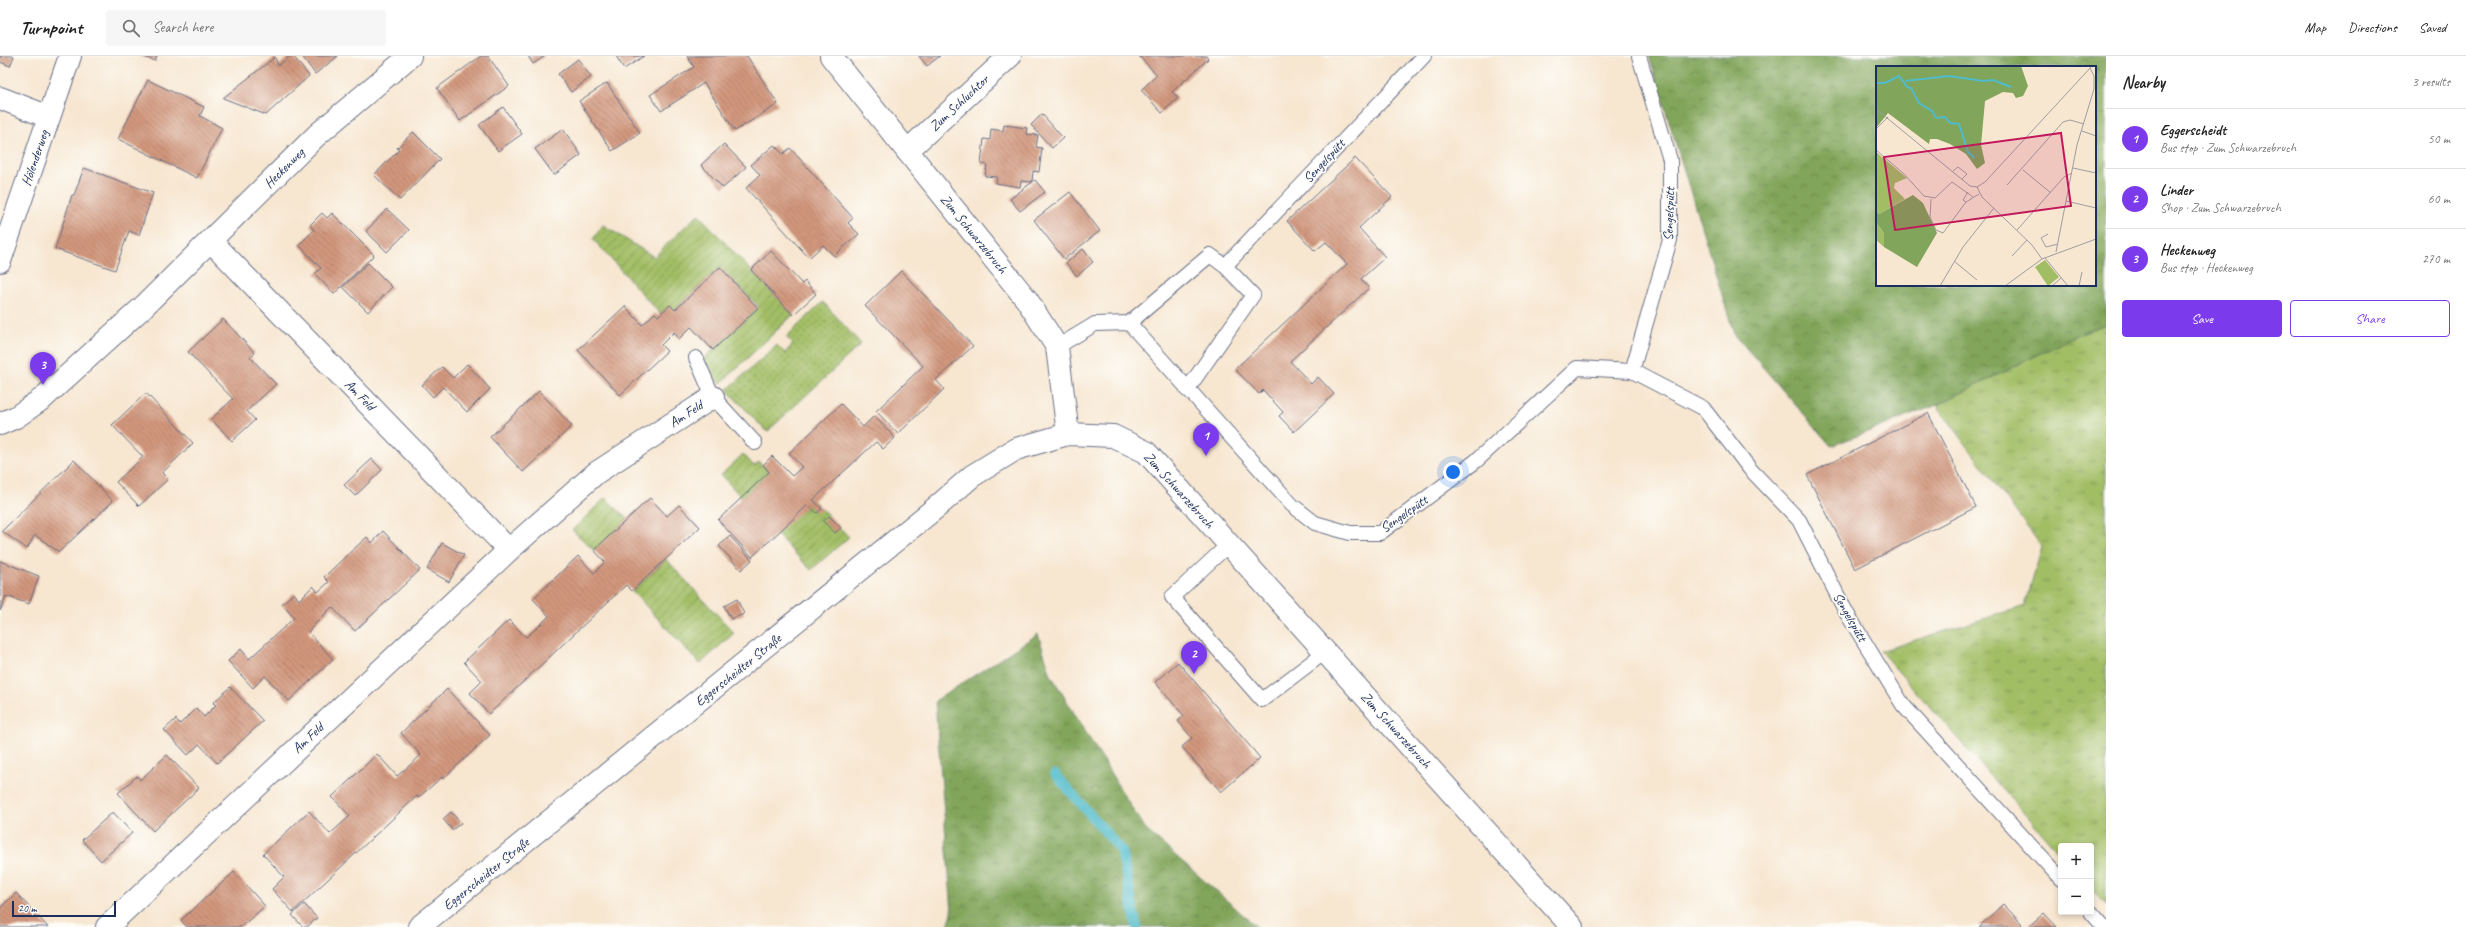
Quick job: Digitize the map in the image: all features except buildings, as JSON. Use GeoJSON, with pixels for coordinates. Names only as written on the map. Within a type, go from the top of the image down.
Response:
{"type":"FeatureCollection","features":[{"type":"Feature","properties":{"kind":"street","name":"Hölenderweg"},"geometry":{"type":"LineString","coordinates":[[0,261],[70,56]]}},
{"type":"Feature","properties":{"kind":"street","name":"Heckenweg"},"geometry":{"type":"LineString","coordinates":[[0,424],[16,417],[42,399],[142,308],[212,241],[317,135],[410,56]]}},
{"type":"Feature","properties":{"kind":"street","name":"Zum Schwarzebruch"},"geometry":{"type":"LineString","coordinates":[[831,56],[1027,300],[1057,347],[1068,434],[1113,436],[1146,452],[1572,927]]}},
{"type":"Feature","properties":{"kind":"street","name":"Zum Schluchtor"},"geometry":{"type":"LineString","coordinates":[[907,151],[1010,56]]}},
{"type":"Feature","properties":{"kind":"street"},"geometry":{"type":"LineString","coordinates":[[0,98],[49,117]]}},
{"type":"Feature","properties":{"kind":"street","name":"Am Feld"},"geometry":{"type":"LineString","coordinates":[[212,241],[509,550]]}},
{"type":"Feature","properties":{"kind":"street","name":"Am Feld"},"geometry":{"type":"LineString","coordinates":[[107,927],[509,550],[596,473],[713,397]]}},
{"type":"Feature","properties":{"kind":"street","name":"Eggerscheidter Straße"},"geometry":{"type":"LineString","coordinates":[[419,927],[690,709],[938,506],[972,476],[1016,449],[1068,434]]}},
{"type":"Feature","properties":{"kind":"lane","name":"Sengelspütt"},"geometry":{"type":"LineString","coordinates":[[1225,266],[1424,56]]}},
{"type":"Feature","properties":{"kind":"lane","name":"Sengelspütt"},"geometry":{"type":"LineString","coordinates":[[1632,371],[1670,240],[1670,160],[1639,56]]}},
{"type":"Feature","properties":{"kind":"lane"},"geometry":{"type":"LineString","coordinates":[[1057,347],[1095,324],[1129,323],[1210,255],[1225,266],[1253,295],[1187,390]]}},
{"type":"Feature","properties":{"kind":"lane","name":"Sengelspütt"},"geometry":{"type":"LineString","coordinates":[[1129,323],[1187,390],[1292,505],[1315,523],[1350,533],[1380,533],[1476,461],[1577,368],[1632,371],[1703,408],[1750,469],[1798,520],[1846,612],[1903,704],[2058,876]]}},
{"type":"Feature","properties":{"kind":"lane"},"geometry":{"type":"LineString","coordinates":[[696,358],[713,397],[755,443]]}},
{"type":"Feature","properties":{"kind":"lane"},"geometry":{"type":"LineString","coordinates":[[1228,545],[1172,597],[1262,700],[1325,652]]}},
{"type":"Feature","properties":{"kind":"lane"},"geometry":{"type":"LineString","coordinates":[[2094,915],[2104,927]]}},
{"type":"Feature","properties":{"kind":"green space"},"geometry":{"type":"Polygon","coordinates":[[[1649,56],[2106,56],[2106,324],[2083,332],[1937,405],[1831,446],[1734,334],[1649,56]]]}},
{"type":"Feature","properties":{"kind":"green space"},"geometry":{"type":"Polygon","coordinates":[[[698,214],[793,315],[720,384],[700,362],[759,307],[720,267],[674,310],[670,305],[660,314],[593,239],[603,225],[654,257],[698,214]]]}},
{"type":"Feature","properties":{"kind":"green space"},"geometry":{"type":"Polygon","coordinates":[[[823,302],[861,344],[767,432],[727,390],[777,345],[785,353],[793,344],[786,337],[823,302]]]}},
{"type":"Feature","properties":{"kind":"green space"},"geometry":{"type":"Polygon","coordinates":[[[2106,324],[2106,905],[2094,891],[2094,843],[2058,843],[2058,852],[1880,651],[2025,606],[2042,547],[1937,405],[2083,332],[2106,324]]]}},
{"type":"Feature","properties":{"kind":"green space"},"geometry":{"type":"Polygon","coordinates":[[[743,454],[754,466],[759,462],[769,472],[742,498],[721,475],[743,454]]]}},
{"type":"Feature","properties":{"kind":"green space"},"geometry":{"type":"Polygon","coordinates":[[[605,498],[628,519],[594,550],[572,530],[605,498]]]}},
{"type":"Feature","properties":{"kind":"green space"},"geometry":{"type":"Polygon","coordinates":[[[813,500],[849,537],[811,570],[776,534],[813,500]]]}},
{"type":"Feature","properties":{"kind":"green space"},"geometry":{"type":"Polygon","coordinates":[[[666,559],[734,633],[700,664],[632,591],[666,559]]]}},
{"type":"Feature","properties":{"kind":"green space"},"geometry":{"type":"Polygon","coordinates":[[[1038,634],[1051,675],[1144,828],[1257,927],[948,927],[952,913],[935,701],[1038,634]]]}},
{"type":"Feature","properties":{"kind":"waterway"},"geometry":{"type":"LineString","coordinates":[[1055,774],[1121,850],[1137,927]]}},
{"type":"Feature","properties":{"kind":"place","name":"Heckenweg"},"geometry":{"type":"Point","coordinates":[43,385]}},
{"type":"Feature","properties":{"kind":"place","name":"Eggerscheidt"},"geometry":{"type":"Point","coordinates":[1206,456]}},
{"type":"Feature","properties":{"kind":"place","name":"Linder"},"geometry":{"type":"Point","coordinates":[1194,674]}}]}
